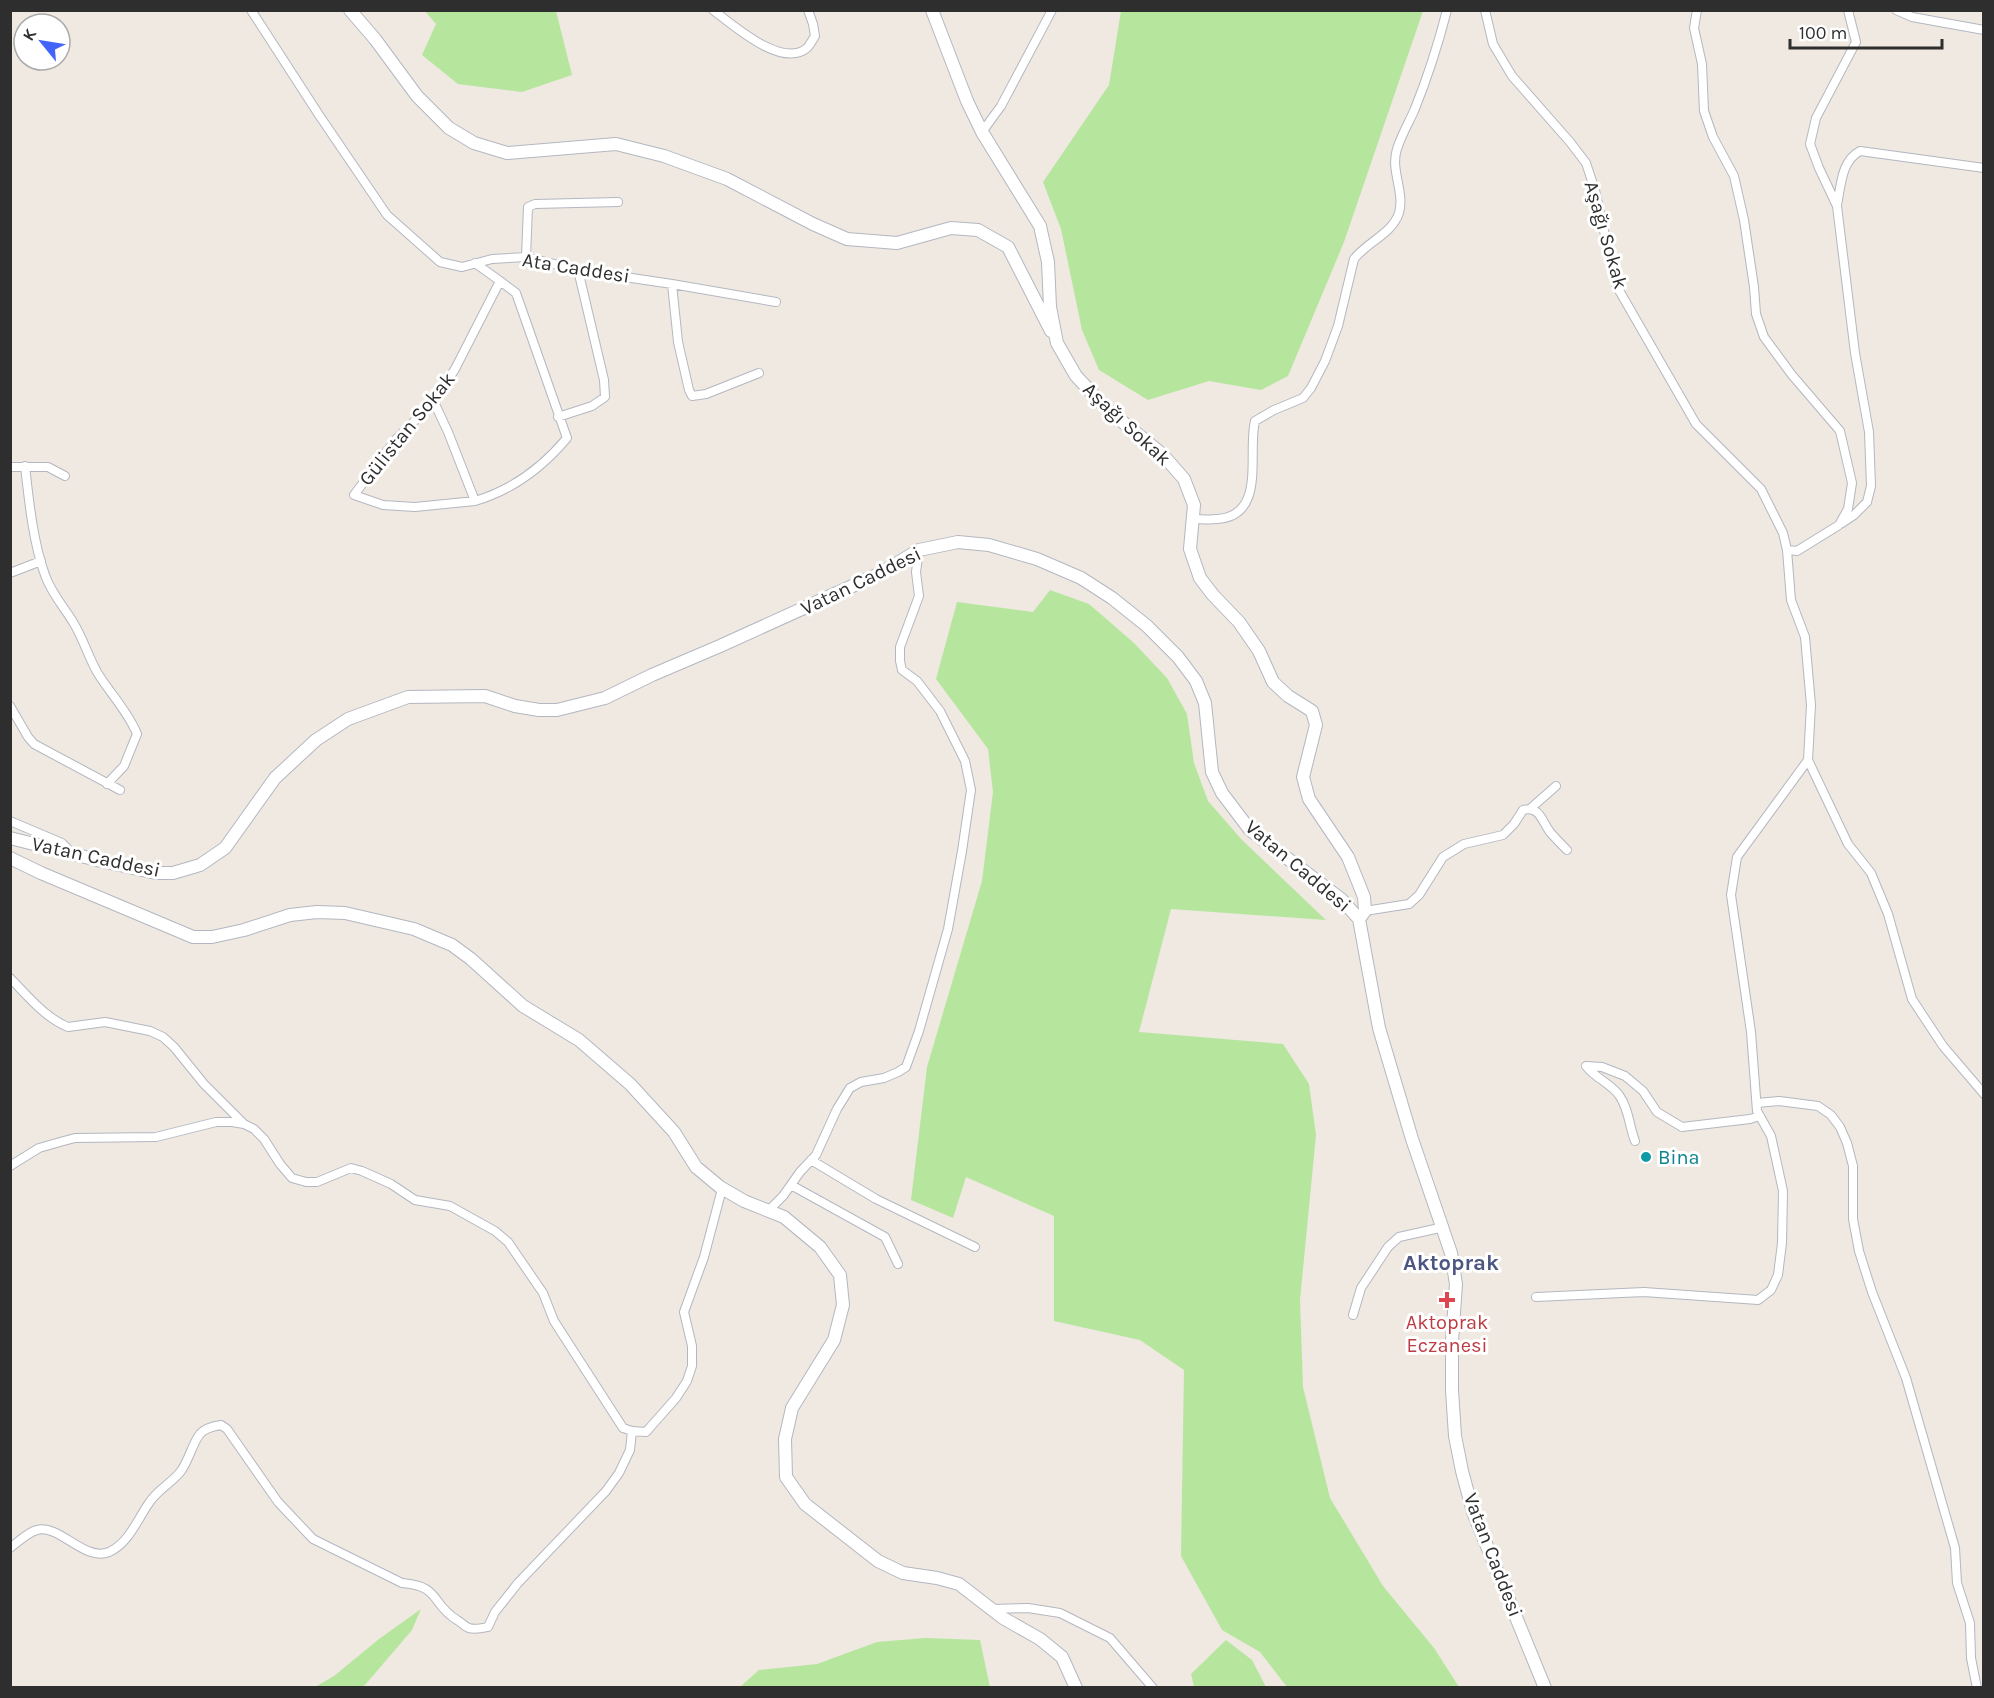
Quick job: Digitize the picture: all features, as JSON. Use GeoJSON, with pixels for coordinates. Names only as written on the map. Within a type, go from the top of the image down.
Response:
{"type":"FeatureCollection","features":[{"type":"Feature","properties":{"kind":"street","name":"Ata Caddesi"},"geometry":{"type":"LineString","coordinates":[[251,10],[387,215],[440,262],[462,267],[492,259],[526,257],[578,270],[776,302]]}},
{"type":"Feature","properties":{"kind":"street"},"geometry":{"type":"LineString","coordinates":[[350,10],[375,39],[417,96],[449,128],[474,143],[507,153],[616,144],[664,156],[727,179],[847,239],[897,243],[951,228],[978,230],[1008,247],[1057,342]]}},
{"type":"Feature","properties":{"kind":"street"},"geometry":{"type":"LineString","coordinates":[[712,10],[753,40],[788,55],[807,48],[815,36],[808,10]]}},
{"type":"Feature","properties":{"kind":"street","name":"Aşağı Sokak"},"geometry":{"type":"LineString","coordinates":[[932,10],[967,101],[982,132],[1040,226],[1048,262],[1050,307],[1057,342],[1076,376],[1107,410],[1163,456],[1184,479],[1194,505],[1190,549],[1200,578],[1239,622],[1274,682],[1288,696],[1312,711],[1316,724],[1304,777],[1309,799],[1348,857],[1364,897],[1362,915]]}},
{"type":"Feature","properties":{"kind":"street"},"geometry":{"type":"LineString","coordinates":[[982,132],[1001,106],[1052,10]]}},
{"type":"Feature","properties":{"kind":"street"},"geometry":{"type":"LineString","coordinates":[[1193,519],[1218,519],[1234,515],[1247,500],[1252,487],[1252,431],[1255,421],[1267,413],[1303,398],[1311,388],[1325,361],[1338,326],[1354,259],[1359,252],[1387,231],[1399,214],[1400,196],[1394,159],[1438,45],[1447,10]]}},
{"type":"Feature","properties":{"kind":"street","name":"Aşağı Sokak"},"geometry":{"type":"LineString","coordinates":[[1485,10],[1492,44],[1512,76],[1586,163],[1595,190],[1616,285],[1696,424],[1761,489],[1783,533],[1791,600],[1805,637],[1811,705],[1808,760]]}},
{"type":"Feature","properties":{"kind":"street"},"geometry":{"type":"LineString","coordinates":[[1697,10],[1694,28],[1702,64],[1704,111],[1713,137],[1734,176],[1744,220],[1754,287],[1755,314],[1764,337],[1792,375],[1840,431],[1852,483],[1848,509],[1839,525]]}},
{"type":"Feature","properties":{"kind":"street"},"geometry":{"type":"LineString","coordinates":[[1837,206],[1810,144],[1816,118],[1856,42],[1848,10]]}},
{"type":"Feature","properties":{"kind":"street"},"geometry":{"type":"LineString","coordinates":[[1896,10],[1912,17],[1983,30]]}},
{"type":"Feature","properties":{"kind":"street"},"geometry":{"type":"LineString","coordinates":[[1786,549],[1797,551],[1854,515],[1867,502],[1871,486],[1869,432],[1855,353],[1837,206],[1844,170],[1851,155],[1860,151],[1983,168]]}},
{"type":"Feature","properties":{"kind":"street"},"geometry":{"type":"LineString","coordinates":[[526,257],[528,207],[535,204],[618,202]]}},
{"type":"Feature","properties":{"kind":"street"},"geometry":{"type":"LineString","coordinates":[[434,402],[474,501],[495,495],[522,480],[554,454],[567,438],[516,293],[475,263]]}},
{"type":"Feature","properties":{"kind":"street"},"geometry":{"type":"LineString","coordinates":[[558,417],[592,406],[605,397],[604,380],[578,270]]}},
{"type":"Feature","properties":{"kind":"street","name":"Gülistan Sokak"},"geometry":{"type":"LineString","coordinates":[[474,501],[415,507],[383,505],[354,495],[397,438],[434,402],[455,369],[500,280]]}},
{"type":"Feature","properties":{"kind":"street"},"geometry":{"type":"LineString","coordinates":[[672,284],[678,342],[689,390],[693,396],[706,394],[759,372]]}},
{"type":"Feature","properties":{"kind":"street"},"geometry":{"type":"LineString","coordinates":[[10,466],[48,467],[65,476]]}},
{"type":"Feature","properties":{"kind":"street"},"geometry":{"type":"LineString","coordinates":[[25,466],[29,503],[45,575],[55,596],[74,623],[96,669],[133,724],[136,734],[124,766],[107,784]]}},
{"type":"Feature","properties":{"kind":"street","name":"Vatan Caddesi"},"geometry":{"type":"LineString","coordinates":[[10,837],[73,855],[156,873],[186,870],[200,865],[225,849],[275,778],[316,740],[348,719],[408,697],[485,696],[515,706],[539,710],[557,710],[605,699],[652,675],[881,573],[919,550],[958,542],[989,545],[1037,559],[1081,578],[1112,597],[1138,619],[1178,657],[1196,681],[1204,703],[1212,772],[1233,810],[1250,830],[1362,915],[1379,1029],[1412,1139],[1452,1253],[1456,1284],[1452,1341],[1452,1390],[1455,1436],[1462,1471],[1473,1512],[1545,1688]]}},
{"type":"Feature","properties":{"kind":"street"},"geometry":{"type":"LineString","coordinates":[[768,1211],[816,1155],[837,1109],[850,1088],[861,1082],[884,1078],[906,1066],[919,1031],[948,929],[972,790],[965,761],[940,711],[917,681],[902,670],[900,662],[900,647],[919,596],[915,572],[919,550]]}},
{"type":"Feature","properties":{"kind":"street"},"geometry":{"type":"LineString","coordinates":[[10,573],[41,561]]}},
{"type":"Feature","properties":{"kind":"street"},"geometry":{"type":"LineString","coordinates":[[10,706],[34,744],[120,790]]}},
{"type":"Feature","properties":{"kind":"street"},"geometry":{"type":"LineString","coordinates":[[1536,1297],[1644,1292],[1758,1300],[1771,1290],[1778,1275],[1782,1243],[1783,1191],[1771,1136],[1757,1110],[1750,1032],[1731,895],[1737,857],[1808,760],[1848,844],[1871,873],[1888,914],[1912,999],[1943,1047],[1983,1094]]}},
{"type":"Feature","properties":{"kind":"street"},"geometry":{"type":"LineString","coordinates":[[1362,915],[1409,904],[1419,895],[1443,857],[1464,844],[1503,835],[1523,810],[1531,808],[1556,786]]}},
{"type":"Feature","properties":{"kind":"street"},"geometry":{"type":"LineString","coordinates":[[1531,808],[1539,812],[1550,831],[1567,850]]}},
{"type":"Feature","properties":{"kind":"street"},"geometry":{"type":"LineString","coordinates":[[10,821],[62,843],[73,855]]}},
{"type":"Feature","properties":{"kind":"street"},"geometry":{"type":"LineString","coordinates":[[10,858],[193,937],[212,937],[244,930],[290,915],[318,912],[345,913],[414,929],[452,945],[523,1006],[579,1040],[630,1084],[674,1132],[696,1167],[722,1189],[744,1201],[784,1217],[820,1247],[840,1275],[843,1305],[834,1340],[792,1408],[785,1439],[786,1477],[805,1504],[878,1561],[903,1573],[959,1584],[992,1609],[1040,1639],[1062,1657],[1076,1688]]}},
{"type":"Feature","properties":{"kind":"street"},"geometry":{"type":"LineString","coordinates":[[10,978],[45,1014],[68,1027],[105,1022],[150,1030],[163,1037],[204,1084],[244,1124],[254,1129],[264,1139],[292,1178],[317,1182],[351,1168],[363,1171],[391,1184],[415,1200],[450,1206],[495,1231],[508,1242],[543,1293],[554,1321],[623,1428],[633,1431],[646,1432],[687,1381],[692,1366],[692,1346],[684,1312],[704,1257],[722,1189]]}},
{"type":"Feature","properties":{"kind":"street"},"geometry":{"type":"LineString","coordinates":[[1635,1141],[1628,1113],[1618,1094],[1591,1073],[1586,1066],[1602,1067],[1625,1076],[1643,1091],[1657,1112],[1682,1127],[1760,1116]]}},
{"type":"Feature","properties":{"kind":"street"},"geometry":{"type":"LineString","coordinates":[[1757,1102],[1779,1101],[1818,1106],[1831,1115],[1840,1127],[1847,1143],[1853,1166],[1853,1219],[1859,1251],[1872,1292],[1906,1378],[1955,1548],[1957,1583],[1970,1623],[1971,1658],[1977,1688]]}},
{"type":"Feature","properties":{"kind":"street"},"geometry":{"type":"LineString","coordinates":[[10,1166],[39,1148],[75,1138],[156,1137],[216,1122],[244,1124]]}},
{"type":"Feature","properties":{"kind":"street"},"geometry":{"type":"LineString","coordinates":[[811,1160],[876,1199],[975,1247]]}},
{"type":"Feature","properties":{"kind":"street"},"geometry":{"type":"LineString","coordinates":[[791,1185],[885,1237],[898,1264]]}},
{"type":"Feature","properties":{"kind":"street"},"geometry":{"type":"LineString","coordinates":[[1353,1315],[1361,1288],[1388,1247],[1398,1237],[1444,1227]]}},
{"type":"Feature","properties":{"kind":"street"},"geometry":{"type":"LineString","coordinates":[[10,1548],[35,1530],[44,1529],[52,1530],[68,1541],[96,1553],[107,1552],[122,1543],[150,1500],[181,1471],[200,1434],[210,1427],[221,1425],[227,1429],[279,1502],[312,1539],[402,1582],[424,1587],[433,1593],[444,1610],[470,1628],[488,1627],[495,1612],[519,1583],[606,1491],[619,1473],[630,1450],[633,1431]]}},
{"type":"Feature","properties":{"kind":"street"},"geometry":{"type":"LineString","coordinates":[[992,1609],[1028,1608],[1060,1613],[1110,1638],[1153,1688]]}},
{"type":"Feature","properties":{"kind":"green space"},"geometry":{"type":"Polygon","coordinates":[[[425,11],[556,11],[572,75],[522,92],[458,84],[422,55],[436,24],[425,11]]]}},
{"type":"Feature","properties":{"kind":"green space"},"geometry":{"type":"Polygon","coordinates":[[[1121,11],[1423,11],[1344,242],[1288,376],[1261,390],[1209,381],[1148,400],[1099,370],[1082,330],[1061,229],[1043,182],[1109,85],[1121,11]]]}},
{"type":"Feature","properties":{"kind":"green space"},"geometry":{"type":"Polygon","coordinates":[[[1050,590],[1089,604],[1134,643],[1167,678],[1187,714],[1194,763],[1208,801],[1242,840],[1326,920],[1171,909],[1139,1032],[1283,1044],[1309,1084],[1316,1135],[1300,1300],[1303,1387],[1330,1498],[1383,1586],[1434,1648],[1459,1687],[1287,1687],[1260,1652],[1222,1630],[1181,1556],[1184,1370],[1140,1340],[1054,1321],[1054,1216],[966,1177],[953,1218],[911,1200],[927,1067],[982,881],[993,792],[988,749],[936,679],[957,602],[1033,612],[1050,590]]]}},
{"type":"Feature","properties":{"kind":"green space"},"geometry":{"type":"Polygon","coordinates":[[[421,1609],[412,1630],[365,1685],[315,1687],[334,1676],[379,1639],[421,1609]]]}},
{"type":"Feature","properties":{"kind":"green space"},"geometry":{"type":"Polygon","coordinates":[[[925,1638],[980,1640],[990,1687],[740,1687],[759,1670],[817,1664],[877,1642],[925,1638]]]}},
{"type":"Feature","properties":{"kind":"green space"},"geometry":{"type":"Polygon","coordinates":[[[1226,1640],[1252,1660],[1266,1687],[1194,1687],[1191,1674],[1226,1640]]]}},
{"type":"Feature","properties":{"kind":"place","name":"Bina"},"geometry":{"type":"Point","coordinates":[1646,1157]}},
{"type":"Feature","properties":{"kind":"place","name":"Aktoprak Eczanesi"},"geometry":{"type":"Point","coordinates":[1447,1300]}},
{"type":"Feature","properties":{"kind":"district","name":"Aktoprak"},"geometry":{"type":"Point","coordinates":[1451,1263]}}]}
